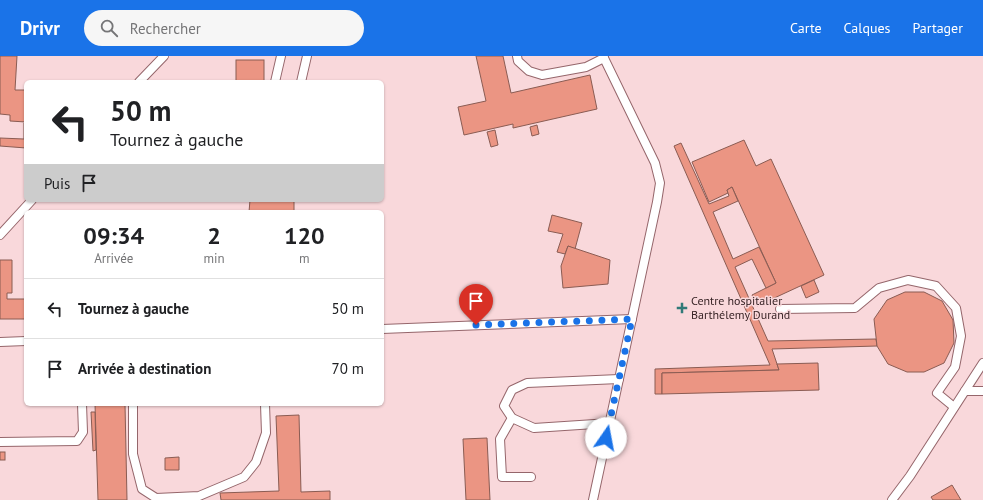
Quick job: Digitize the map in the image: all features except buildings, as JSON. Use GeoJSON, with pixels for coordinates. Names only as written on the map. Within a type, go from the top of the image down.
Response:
{"type":"FeatureCollection","features":[{"type":"Feature","properties":{"kind":"lane"},"geometry":{"type":"LineString","coordinates":[[141,80],[164,56]]}},
{"type":"Feature","properties":{"kind":"lane"},"geometry":{"type":"LineString","coordinates":[[276,80],[282,56]]}},
{"type":"Feature","properties":{"kind":"lane"},"geometry":{"type":"LineString","coordinates":[[301,80],[307,56]]}},
{"type":"Feature","properties":{"kind":"lane"},"geometry":{"type":"LineString","coordinates":[[517,56],[518,61],[529,71],[542,75],[586,66],[604,57],[655,163],[660,183],[658,202],[593,500]]}},
{"type":"Feature","properties":{"kind":"lane"},"geometry":{"type":"LineString","coordinates":[[0,235],[30,202]]}},
{"type":"Feature","properties":{"kind":"lane"},"geometry":{"type":"LineString","coordinates":[[780,309],[855,308],[880,288],[908,280],[936,286],[956,308],[961,336],[955,367],[938,393],[954,407]]}},
{"type":"Feature","properties":{"kind":"lane"},"geometry":{"type":"LineString","coordinates":[[384,329],[632,319]]}},
{"type":"Feature","properties":{"kind":"lane"},"geometry":{"type":"LineString","coordinates":[[0,342],[24,341]]}},
{"type":"Feature","properties":{"kind":"lane"},"geometry":{"type":"LineString","coordinates":[[892,500],[910,476],[983,363]]}},
{"type":"Feature","properties":{"kind":"lane"},"geometry":{"type":"LineString","coordinates":[[610,423],[534,428],[512,418],[504,406],[512,390],[527,383],[619,379]]}},
{"type":"Feature","properties":{"kind":"lane"},"geometry":{"type":"LineString","coordinates":[[965,391],[983,391]]}},
{"type":"Feature","properties":{"kind":"lane"},"geometry":{"type":"LineString","coordinates":[[0,442],[77,440],[83,432],[82,406]]}},
{"type":"Feature","properties":{"kind":"lane"},"geometry":{"type":"LineString","coordinates":[[133,406],[133,454],[142,489],[156,498],[198,498],[244,478],[256,462],[266,433],[265,406]]}},
{"type":"Feature","properties":{"kind":"lane"},"geometry":{"type":"LineString","coordinates":[[512,418],[500,439],[502,478],[531,477]]}},
{"type":"Feature","properties":{"kind":"place","name":"Centre hospitalier Barthélemy Durand"},"geometry":{"type":"Point","coordinates":[682,308]}},
{"type":"Feature","properties":{"kind":"route"},"geometry":{"type":"LineString","coordinates":[[476,325],[632,319],[606,438]]}}]}
